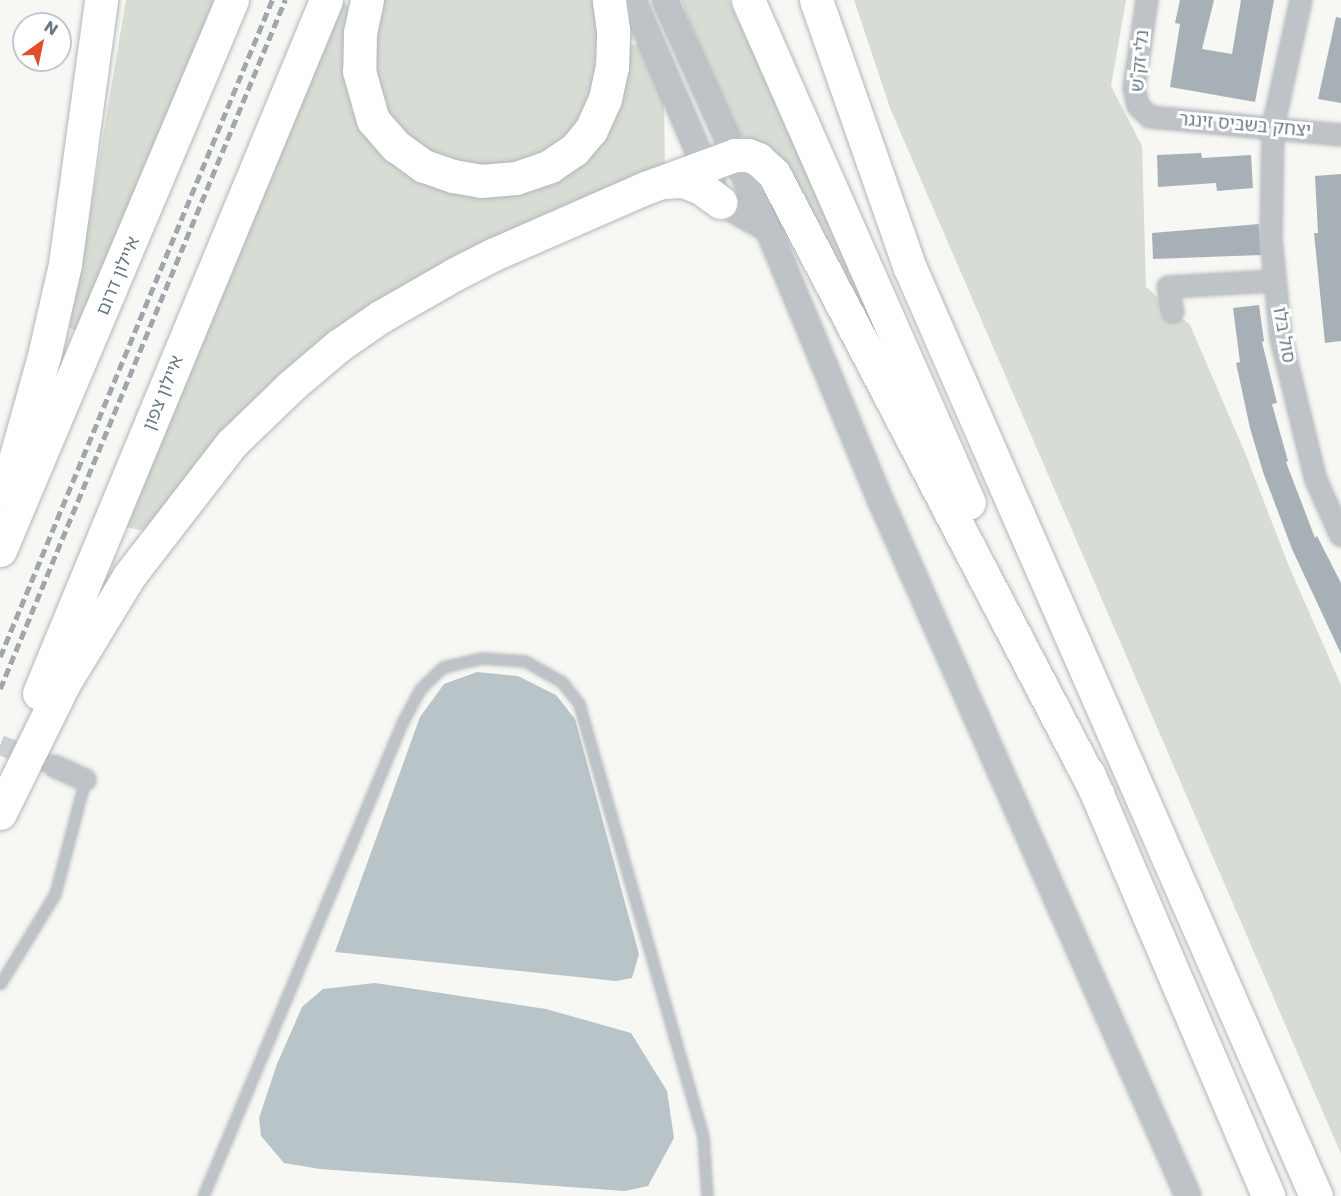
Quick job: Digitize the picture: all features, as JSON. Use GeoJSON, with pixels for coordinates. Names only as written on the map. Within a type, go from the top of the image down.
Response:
{"type":"FeatureCollection","features":[{"type":"Feature","properties":{"kind":"highway"},"geometry":{"type":"LineString","coordinates":[[0,514],[44,356],[65,264],[101,0]]}},
{"type":"Feature","properties":{"kind":"highway","name":"איילון דרום"},"geometry":{"type":"LineString","coordinates":[[0,550],[232,0]]}},
{"type":"Feature","properties":{"kind":"highway","name":"איילון צפון"},"geometry":{"type":"LineString","coordinates":[[0,786],[326,0]]}},
{"type":"Feature","properties":{"kind":"highway"},"geometry":{"type":"LineString","coordinates":[[367,0],[360,32],[359,71],[373,120],[396,146],[424,165],[445,174],[481,181],[516,178],[550,166],[574,150],[591,130],[605,99],[612,67],[614,30],[609,0]]}},
{"type":"Feature","properties":{"kind":"highway"},"geometry":{"type":"LineString","coordinates":[[748,0],[1097,793],[1268,1196]]}},
{"type":"Feature","properties":{"kind":"highway"},"geometry":{"type":"LineString","coordinates":[[816,0],[874,171],[910,268],[1316,1196]]}},
{"type":"Feature","properties":{"kind":"highway"},"geometry":{"type":"LineString","coordinates":[[0,813],[64,683],[129,576],[231,444],[291,386],[338,346],[372,323],[492,255],[664,182],[720,161],[748,155],[758,159],[774,174],[1097,793]]}},
{"type":"Feature","properties":{"kind":"highway"},"geometry":{"type":"LineString","coordinates":[[664,182],[683,181],[701,188],[720,202]]}},
{"type":"Feature","properties":{"kind":"highway"},"geometry":{"type":"LineString","coordinates":[[1085,666],[1337,1196]]}},
{"type":"Feature","properties":{"kind":"street"},"geometry":{"type":"LineString","coordinates":[[633,0],[720,161],[768,229],[883,506],[1188,1196]]}},
{"type":"Feature","properties":{"kind":"street"},"geometry":{"type":"LineString","coordinates":[[664,0],[720,161],[720,202],[768,229]]}},
{"type":"Feature","properties":{"kind":"street","name":"נלי זק\"ש"},"geometry":{"type":"LineString","coordinates":[[1147,0],[1134,88],[1138,106],[1150,117]]}},
{"type":"Feature","properties":{"kind":"street","name":"סול בלו"},"geometry":{"type":"LineString","coordinates":[[1301,0],[1273,127],[1271,238],[1281,338],[1316,480],[1341,536]]}},
{"type":"Feature","properties":{"kind":"street","name":"יצחק בשביס זינגר"},"geometry":{"type":"LineString","coordinates":[[1150,117],[1341,135]]}},
{"type":"Feature","properties":{"kind":"street"},"geometry":{"type":"LineString","coordinates":[[1173,312],[1168,287],[1275,282]]}},
{"type":"Feature","properties":{"kind":"street"},"geometry":{"type":"LineString","coordinates":[[54,766],[85,780]]}},
{"type":"Feature","properties":{"kind":"lane"},"geometry":{"type":"LineString","coordinates":[[204,1196],[402,723],[420,689],[443,667],[481,658],[525,661],[562,682],[579,704],[703,1137],[707,1196]]}},
{"type":"Feature","properties":{"kind":"lane"},"geometry":{"type":"LineString","coordinates":[[0,984],[55,894],[85,780]]}},
{"type":"Feature","properties":{"kind":"shaded area"},"geometry":{"type":"Polygon","coordinates":[[[126,0],[221,0],[83,334],[66,326],[85,243],[126,0]]]}},
{"type":"Feature","properties":{"kind":"shaded area"},"geometry":{"type":"Polygon","coordinates":[[[341,0],[349,8],[344,72],[353,111],[360,127],[402,169],[584,162],[593,153],[614,120],[625,87],[626,47],[642,42],[664,102],[665,170],[439,268],[144,531],[126,527],[301,105],[341,0]]]}},
{"type":"Feature","properties":{"kind":"shaded area"},"geometry":{"type":"Polygon","coordinates":[[[380,0],[597,0],[599,81],[573,136],[513,167],[441,161],[392,126],[370,70],[380,0]]]}},
{"type":"Feature","properties":{"kind":"shaded area"},"geometry":{"type":"Polygon","coordinates":[[[681,0],[729,0],[918,420],[760,144],[734,133],[681,0]]]}},
{"type":"Feature","properties":{"kind":"shaded area"},"geometry":{"type":"Polygon","coordinates":[[[854,0],[1126,0],[1111,86],[1142,146],[1146,287],[1190,325],[1246,455],[1288,564],[1341,685],[1341,1154],[890,108],[854,0]]]}},
{"type":"Feature","properties":{"kind":"shaded area"},"geometry":{"type":"Polygon","coordinates":[[[477,672],[518,676],[556,695],[575,719],[639,954],[632,978],[616,981],[335,952],[420,717],[444,684],[477,672]]]}},
{"type":"Feature","properties":{"kind":"shaded area"},"geometry":{"type":"Polygon","coordinates":[[[375,983],[546,1009],[631,1033],[667,1091],[674,1138],[648,1186],[625,1191],[320,1169],[284,1163],[261,1136],[259,1118],[277,1064],[302,1007],[323,989],[375,983]]]}},
{"type":"Feature","properties":{"kind":"building"},"geometry":{"type":"Polygon","coordinates":[[[1180,0],[1214,0],[1202,49],[1232,54],[1241,0],[1274,0],[1255,102],[1170,87],[1180,24],[1175,23],[1180,0]]]}},
{"type":"Feature","properties":{"kind":"building"},"geometry":{"type":"Polygon","coordinates":[[[1336,17],[1341,18],[1341,103],[1318,99],[1336,17]]]}},
{"type":"Feature","properties":{"kind":"building"},"geometry":{"type":"Polygon","coordinates":[[[1201,153],[1202,158],[1251,155],[1253,188],[1217,191],[1216,183],[1158,187],[1157,155],[1201,153]]]}},
{"type":"Feature","properties":{"kind":"building"},"geometry":{"type":"Polygon","coordinates":[[[1341,174],[1341,341],[1325,343],[1314,233],[1318,233],[1315,176],[1341,174]]]}},
{"type":"Feature","properties":{"kind":"building"},"geometry":{"type":"Polygon","coordinates":[[[1259,224],[1261,255],[1153,259],[1152,233],[1259,224]]]}},
{"type":"Feature","properties":{"kind":"building"},"geometry":{"type":"Polygon","coordinates":[[[1259,305],[1264,341],[1262,342],[1277,403],[1272,404],[1288,461],[1286,462],[1315,538],[1317,536],[1341,583],[1341,654],[1292,549],[1263,472],[1250,428],[1236,363],[1240,362],[1233,308],[1259,305]]]}},
{"type":"Feature","properties":{"kind":"tunnel"},"geometry":{"type":"LineString","coordinates":[[0,745],[54,766]]}},
{"type":"Feature","properties":{"kind":"railway"},"geometry":{"type":"LineString","coordinates":[[0,657],[272,0]]}},
{"type":"Feature","properties":{"kind":"railway"},"geometry":{"type":"LineString","coordinates":[[0,689],[285,0]]}}]}
